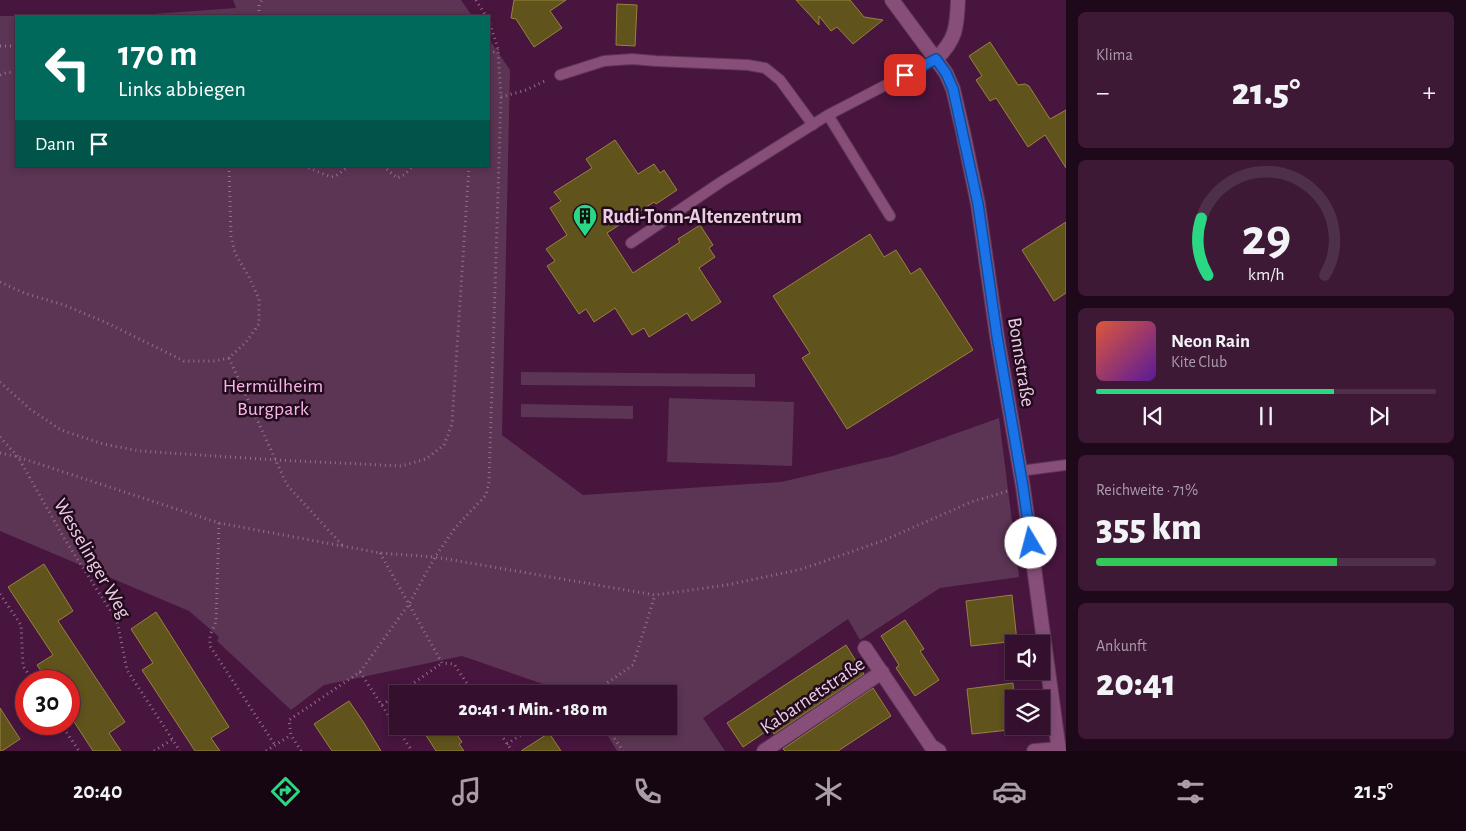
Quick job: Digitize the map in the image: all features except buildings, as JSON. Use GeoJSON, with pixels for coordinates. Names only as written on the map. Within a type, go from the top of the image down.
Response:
{"type":"FeatureCollection","features":[{"type":"Feature","properties":{"kind":"street","name":"Bonnstraße"},"geometry":{"type":"LineString","coordinates":[[892,0],[946,73],[953,89],[978,204],[997,336],[1023,487],[1059,750]]}},
{"type":"Feature","properties":{"kind":"street"},"geometry":{"type":"LineString","coordinates":[[936,59],[947,48],[955,31],[958,0]]}},
{"type":"Feature","properties":{"kind":"street"},"geometry":{"type":"LineString","coordinates":[[865,648],[931,749]]}},
{"type":"Feature","properties":{"kind":"street","name":"Kabarnetstraße"},"geometry":{"type":"LineString","coordinates":[[765,751],[882,672]]}},
{"type":"Feature","properties":{"kind":"street"},"geometry":{"type":"LineString","coordinates":[[1034,751],[1059,750]]}},
{"type":"Feature","properties":{"kind":"lane"},"geometry":{"type":"LineString","coordinates":[[560,75],[604,61],[632,58],[656,62],[765,68],[780,80],[813,125]]}},
{"type":"Feature","properties":{"kind":"lane"},"geometry":{"type":"LineString","coordinates":[[631,243],[721,182],[828,115],[936,59]]}},
{"type":"Feature","properties":{"kind":"lane"},"geometry":{"type":"LineString","coordinates":[[828,115],[890,216]]}},
{"type":"Feature","properties":{"kind":"lane"},"geometry":{"type":"LineString","coordinates":[[1020,471],[1066,465]]}},
{"type":"Feature","properties":{"kind":"path"},"geometry":{"type":"LineString","coordinates":[[258,14],[262,0]]}},
{"type":"Feature","properties":{"kind":"path"},"geometry":{"type":"LineString","coordinates":[[476,0],[485,15]]}},
{"type":"Feature","properties":{"kind":"path"},"geometry":{"type":"LineString","coordinates":[[301,751],[290,735],[289,720],[360,672],[409,604],[435,557],[455,528],[486,495],[489,482],[501,97],[498,49],[490,24]]}},
{"type":"Feature","properties":{"kind":"path"},"geometry":{"type":"LineString","coordinates":[[0,46],[15,46]]}},
{"type":"Feature","properties":{"kind":"path"},"geometry":{"type":"LineString","coordinates":[[490,54],[498,49]]}},
{"type":"Feature","properties":{"kind":"path"},"geometry":{"type":"LineString","coordinates":[[0,75],[8,72],[15,73]]}},
{"type":"Feature","properties":{"kind":"path"},"geometry":{"type":"LineString","coordinates":[[501,97],[526,90],[560,75]]}},
{"type":"Feature","properties":{"kind":"path"},"geometry":{"type":"LineString","coordinates":[[0,282],[24,293],[64,305],[107,323],[184,361],[215,361],[229,358],[246,342],[259,324],[259,299],[235,253],[231,236],[229,167]]}},
{"type":"Feature","properties":{"kind":"path"},"geometry":{"type":"LineString","coordinates":[[306,167],[331,177],[336,176],[349,167]]}},
{"type":"Feature","properties":{"kind":"path"},"geometry":{"type":"LineString","coordinates":[[384,167],[397,178],[404,175],[412,167]]}},
{"type":"Feature","properties":{"kind":"path"},"geometry":{"type":"LineString","coordinates":[[0,382],[30,409],[62,430],[103,444],[140,451],[401,466],[426,459],[444,446],[452,424],[469,167]]}},
{"type":"Feature","properties":{"kind":"path"},"geometry":{"type":"LineString","coordinates":[[229,358],[288,485],[294,494],[344,546]]}},
{"type":"Feature","properties":{"kind":"path","name":"Wesselinger Weg"},"geometry":{"type":"LineString","coordinates":[[0,437],[18,457],[64,538],[117,621],[127,670],[180,751]]}},
{"type":"Feature","properties":{"kind":"path"},"geometry":{"type":"LineString","coordinates":[[0,453],[18,457],[218,522],[380,553],[435,557],[655,595],[727,585],[802,569],[882,541],[971,502],[1023,487]]}},
{"type":"Feature","properties":{"kind":"path"},"geometry":{"type":"LineString","coordinates":[[218,522],[216,622],[210,635],[210,646],[275,745]]}},
{"type":"Feature","properties":{"kind":"path"},"geometry":{"type":"LineString","coordinates":[[380,553],[442,663]]}},
{"type":"Feature","properties":{"kind":"path"},"geometry":{"type":"LineString","coordinates":[[0,594],[21,625],[23,666],[26,670]]}},
{"type":"Feature","properties":{"kind":"path"},"geometry":{"type":"LineString","coordinates":[[604,685],[633,665],[655,595]]}},
{"type":"Feature","properties":{"kind":"path"},"geometry":{"type":"LineString","coordinates":[[411,685],[442,663],[454,664],[468,685]]}},
{"type":"Feature","properties":{"kind":"path"},"geometry":{"type":"LineString","coordinates":[[360,672],[412,751]]}},
{"type":"Feature","properties":{"kind":"path"},"geometry":{"type":"LineString","coordinates":[[382,705],[389,700]]}},
{"type":"Feature","properties":{"kind":"path"},"geometry":{"type":"LineString","coordinates":[[68,735],[77,750]]}},
{"type":"Feature","properties":{"kind":"path"},"geometry":{"type":"LineString","coordinates":[[266,751],[290,735]]}},
{"type":"Feature","properties":{"kind":"path"},"geometry":{"type":"LineString","coordinates":[[501,735],[512,751]]}},
{"type":"Feature","properties":{"kind":"path"},"geometry":{"type":"LineString","coordinates":[[507,744],[520,735]]}},
{"type":"Feature","properties":{"kind":"path"},"geometry":{"type":"LineString","coordinates":[[612,735],[623,751]]}},
{"type":"Feature","properties":{"kind":"path"},"geometry":{"type":"LineString","coordinates":[[154,751],[172,739]]}},
{"type":"Feature","properties":{"kind":"green space"},"geometry":{"type":"Polygon","coordinates":[[[233,0],[461,0],[471,15],[139,15],[236,8],[233,0]]]}},
{"type":"Feature","properties":{"kind":"green space","name":"Hermülheim Burgpark"},"geometry":{"type":"Polygon","coordinates":[[[0,16],[15,16],[15,167],[490,167],[490,40],[510,70],[502,435],[583,495],[781,482],[893,456],[999,418],[1019,577],[940,588],[860,640],[848,619],[703,718],[725,751],[617,751],[607,735],[677,735],[677,685],[546,685],[462,656],[324,685],[291,710],[217,641],[219,637],[189,611],[0,531],[0,16]]]}},
{"type":"Feature","properties":{"kind":"green space"},"geometry":{"type":"Polygon","coordinates":[[[521,372],[755,374],[755,387],[521,385],[521,372]]]}},
{"type":"Feature","properties":{"kind":"green space"},"geometry":{"type":"Polygon","coordinates":[[[669,398],[794,402],[792,466],[667,462],[669,398]]]}},
{"type":"Feature","properties":{"kind":"green space"},"geometry":{"type":"Polygon","coordinates":[[[521,404],[633,406],[633,419],[521,417],[521,404]]]}},
{"type":"Feature","properties":{"kind":"place","name":"Rudi-Tonn-Altenzentrum"},"geometry":{"type":"Point","coordinates":[585,237]}},
{"type":"Feature","properties":{"kind":"route"},"geometry":{"type":"LineString","coordinates":[[905,75],[936,59],[946,73],[953,89],[978,204],[997,336],[1031,543]]}}]}
